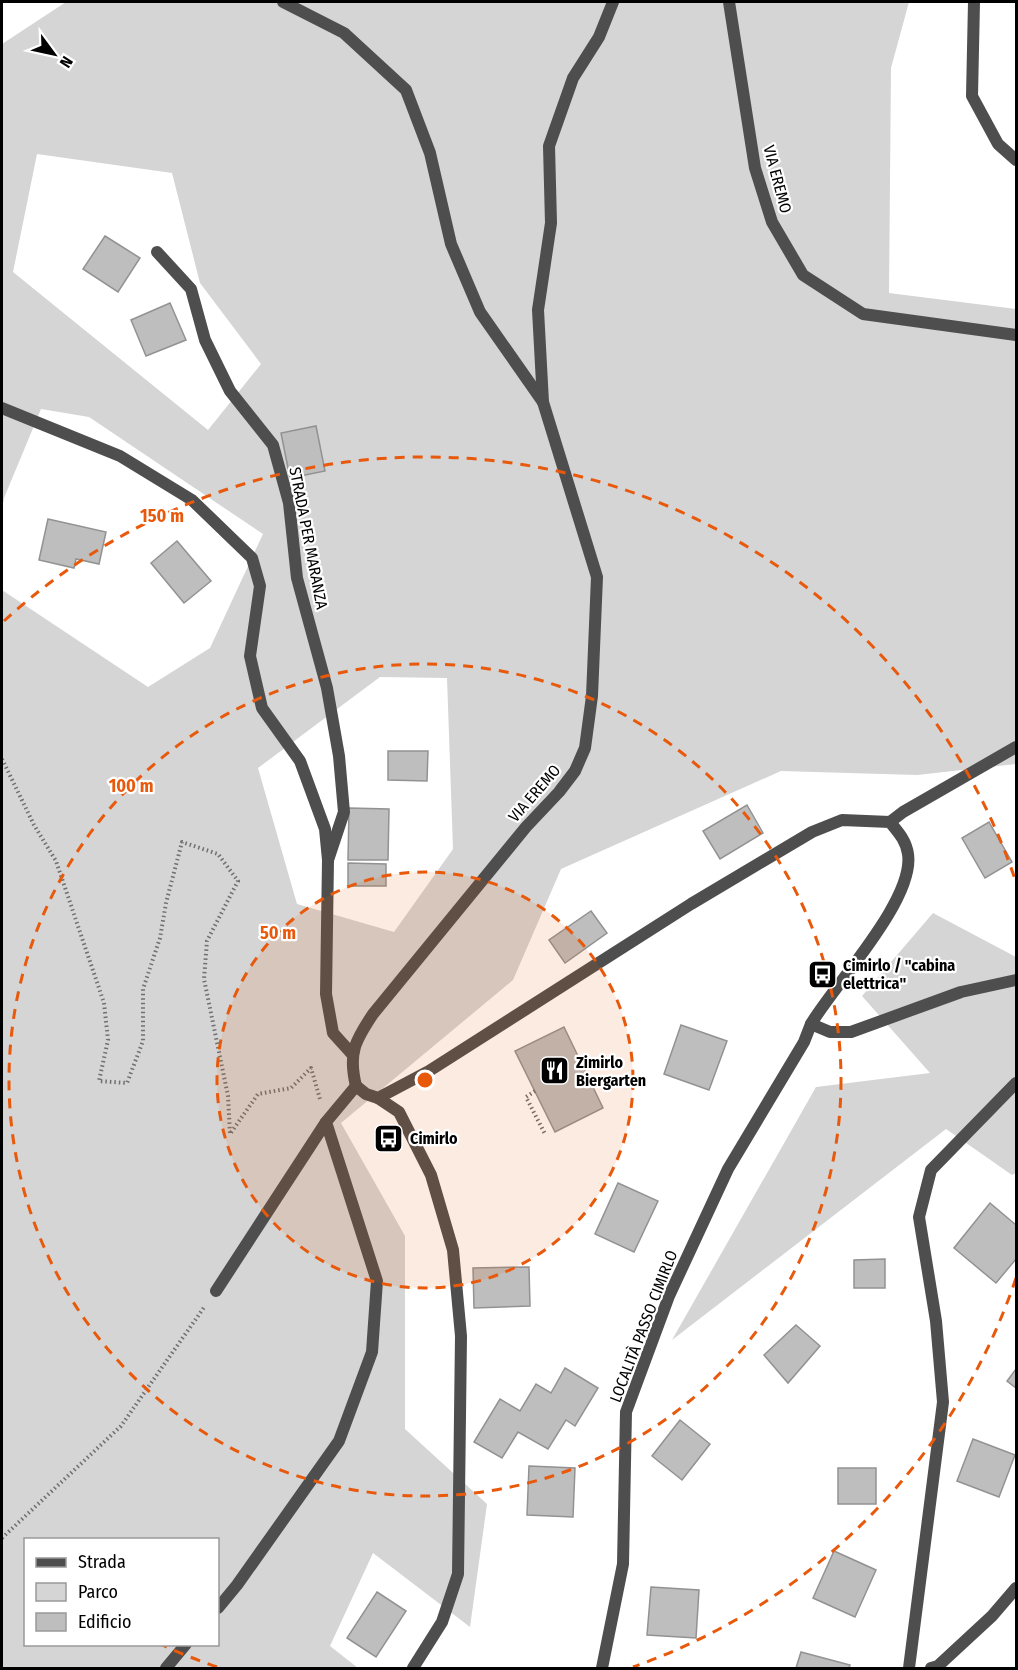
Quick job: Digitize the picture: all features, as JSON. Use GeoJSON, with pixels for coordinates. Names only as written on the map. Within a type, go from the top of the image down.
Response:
{"type":"FeatureCollection","features":[{"type":"Feature","properties":{"kind":"street","name":"VIA EREMO"},"geometry":{"type":"LineString","coordinates":[[283,2],[344,33],[406,90],[430,153],[451,244],[480,312],[543,402]]}},
{"type":"Feature","properties":{"kind":"street","name":"VIA EREMO"},"geometry":{"type":"LineString","coordinates":[[352,1054],[356,1040],[373,1014],[525,827],[559,792],[575,771],[585,748],[592,696],[597,577],[543,402],[538,310],[551,223],[549,146],[573,78],[599,37],[613,2]]}},
{"type":"Feature","properties":{"kind":"street","name":"VIA EREMO"},"geometry":{"type":"LineString","coordinates":[[729,2],[755,168],[772,222],[803,275],[863,314],[1017,335]]}},
{"type":"Feature","properties":{"kind":"street"},"geometry":{"type":"LineString","coordinates":[[974,2],[972,96],[998,144],[1017,160]]}},
{"type":"Feature","properties":{"kind":"street","name":"STRADA PER MARANZA"},"geometry":{"type":"LineString","coordinates":[[157,252],[191,289],[205,340],[230,391],[273,445],[289,502],[297,578],[327,688],[339,756],[344,812],[328,860]]}},
{"type":"Feature","properties":{"kind":"street","name":"STRADA PER MARANZA"},"geometry":{"type":"LineString","coordinates":[[2,408],[120,456],[192,500],[252,558],[260,586],[250,656],[262,708],[300,761],[325,829],[328,860],[326,994],[333,1033],[352,1054]]}},
{"type":"Feature","properties":{"kind":"street"},"geometry":{"type":"LineString","coordinates":[[378,1098],[429,1071],[691,904],[812,832],[842,820],[890,822],[903,812],[1017,747]]}},
{"type":"Feature","properties":{"kind":"street","name":"LOCALITÀ PASSO CIMIRLO"},"geometry":{"type":"LineString","coordinates":[[602,1668],[623,1564],[626,1412],[669,1296],[728,1168],[804,1041],[825,999],[871,942],[900,892],[908,856],[904,840],[890,822]]}},
{"type":"Feature","properties":{"kind":"street"},"geometry":{"type":"LineString","coordinates":[[811,1024],[830,1032],[851,1032],[961,992],[1017,980]]}},
{"type":"Feature","properties":{"kind":"street"},"geometry":{"type":"LineString","coordinates":[[352,1054],[356,1086],[399,1112],[431,1175],[453,1250],[461,1336],[458,1574],[442,1622],[413,1668]]}},
{"type":"Feature","properties":{"kind":"street"},"geometry":{"type":"LineString","coordinates":[[909,1668],[943,1402],[936,1321],[919,1216],[931,1170],[1017,1083]]}},
{"type":"Feature","properties":{"kind":"street"},"geometry":{"type":"LineString","coordinates":[[216,1291],[326,1122],[356,1086]]}},
{"type":"Feature","properties":{"kind":"street"},"geometry":{"type":"LineString","coordinates":[[219,1607],[237,1585],[339,1441],[372,1352],[377,1281],[326,1122]]}},
{"type":"Feature","properties":{"kind":"street"},"geometry":{"type":"LineString","coordinates":[[931,1668],[938,1666],[992,1616],[1017,1588]]}},
{"type":"Feature","properties":{"kind":"street"},"geometry":{"type":"LineString","coordinates":[[166,1668],[184,1646]]}},
{"type":"Feature","properties":{"kind":"path"},"geometry":{"type":"LineString","coordinates":[[2,759],[34,825],[56,861],[104,1003],[108,1040],[99,1080],[127,1083],[143,1041],[143,989],[159,938],[182,842],[218,854],[238,881],[207,940],[204,979],[228,1096],[230,1134],[258,1094],[291,1088],[311,1068],[326,1122]]}},
{"type":"Feature","properties":{"kind":"path"},"geometry":{"type":"LineString","coordinates":[[535,1091],[526,1097],[545,1134]]}},
{"type":"Feature","properties":{"kind":"path"},"geometry":{"type":"LineString","coordinates":[[2,1538],[121,1426],[216,1291]]}},
{"type":"Feature","properties":{"kind":"path"},"geometry":{"type":"LineString","coordinates":[[2,1533],[8,1532]]}},
{"type":"Feature","properties":{"kind":"green space"},"geometry":{"type":"Polygon","coordinates":[[[66,2],[909,2],[891,68],[889,293],[1016,309],[1016,764],[917,775],[781,771],[561,869],[513,980],[341,1123],[405,1236],[405,1429],[487,1504],[470,1627],[373,1553],[330,1646],[358,1668],[2,1668],[2,590],[148,687],[210,648],[263,534],[89,417],[41,409],[4,498],[2,511],[2,44],[66,2]],[[37,154],[13,272],[208,430],[261,364],[200,283],[172,173],[37,154]],[[380,677],[258,768],[297,904],[394,932],[453,849],[447,678],[380,677]]]}},
{"type":"Feature","properties":{"kind":"green space"},"geometry":{"type":"Polygon","coordinates":[[[933,913],[1016,957],[1016,1173],[1012,1175],[946,1129],[672,1340],[816,1087],[930,1073],[862,996],[933,913]]]}},
{"type":"Feature","properties":{"kind":"building"},"geometry":{"type":"Polygon","coordinates":[[[105,236],[140,258],[118,292],[83,269],[105,236]]]}},
{"type":"Feature","properties":{"kind":"building"},"geometry":{"type":"Polygon","coordinates":[[[170,303],[186,340],[146,356],[131,320],[170,303]]]}},
{"type":"Feature","properties":{"kind":"building"},"geometry":{"type":"Polygon","coordinates":[[[316,426],[325,471],[290,478],[281,433],[316,426]]]}},
{"type":"Feature","properties":{"kind":"building"},"geometry":{"type":"Polygon","coordinates":[[[48,519],[106,532],[99,564],[76,559],[74,568],[39,560],[48,519]]]}},
{"type":"Feature","properties":{"kind":"building"},"geometry":{"type":"Polygon","coordinates":[[[177,541],[211,581],[184,603],[151,563],[177,541]]]}},
{"type":"Feature","properties":{"kind":"building"},"geometry":{"type":"Polygon","coordinates":[[[388,751],[428,751],[427,781],[388,780],[388,751]]]}},
{"type":"Feature","properties":{"kind":"building"},"geometry":{"type":"Polygon","coordinates":[[[747,805],[763,833],[720,859],[703,831],[747,805]]]}},
{"type":"Feature","properties":{"kind":"building"},"geometry":{"type":"Polygon","coordinates":[[[349,808],[389,809],[388,860],[348,860],[349,808]]]}},
{"type":"Feature","properties":{"kind":"building"},"geometry":{"type":"Polygon","coordinates":[[[989,822],[1012,862],[985,878],[962,838],[989,822]]]}},
{"type":"Feature","properties":{"kind":"building"},"geometry":{"type":"Polygon","coordinates":[[[348,863],[386,864],[386,886],[348,886],[348,863]]]}},
{"type":"Feature","properties":{"kind":"building"},"geometry":{"type":"Polygon","coordinates":[[[591,911],[607,933],[565,963],[549,940],[591,911]]]}},
{"type":"Feature","properties":{"kind":"building"},"geometry":{"type":"Polygon","coordinates":[[[681,1025],[727,1041],[709,1090],[664,1074],[681,1025]]]}},
{"type":"Feature","properties":{"kind":"building","name":"Zimirlo Biergarten"},"geometry":{"type":"Polygon","coordinates":[[[564,1027],[603,1108],[555,1132],[515,1051],[564,1027]]]}},
{"type":"Feature","properties":{"kind":"building"},"geometry":{"type":"Polygon","coordinates":[[[618,1183],[658,1201],[634,1252],[595,1234],[618,1183]]]}},
{"type":"Feature","properties":{"kind":"building"},"geometry":{"type":"Polygon","coordinates":[[[990,1203],[1016,1225],[1016,1259],[996,1283],[954,1248],[990,1203]]]}},
{"type":"Feature","properties":{"kind":"building"},"geometry":{"type":"Polygon","coordinates":[[[885,1259],[885,1288],[854,1288],[854,1260],[885,1259]]]}},
{"type":"Feature","properties":{"kind":"building"},"geometry":{"type":"Polygon","coordinates":[[[529,1267],[530,1306],[474,1308],[473,1268],[529,1267]]]}},
{"type":"Feature","properties":{"kind":"building"},"geometry":{"type":"Polygon","coordinates":[[[796,1325],[820,1346],[788,1383],[764,1355],[796,1325]]]}},
{"type":"Feature","properties":{"kind":"building"},"geometry":{"type":"Polygon","coordinates":[[[565,1368],[598,1388],[575,1426],[566,1420],[548,1449],[518,1432],[502,1458],[474,1442],[500,1399],[520,1411],[536,1384],[551,1393],[565,1368]]]}},
{"type":"Feature","properties":{"kind":"building"},"geometry":{"type":"Polygon","coordinates":[[[1016,1369],[1016,1388],[1007,1381],[1016,1369]]]}},
{"type":"Feature","properties":{"kind":"building"},"geometry":{"type":"Polygon","coordinates":[[[680,1420],[710,1444],[682,1480],[652,1456],[680,1420]]]}},
{"type":"Feature","properties":{"kind":"building"},"geometry":{"type":"Polygon","coordinates":[[[973,1439],[1015,1455],[999,1497],[957,1481],[973,1439]]]}},
{"type":"Feature","properties":{"kind":"building"},"geometry":{"type":"Polygon","coordinates":[[[529,1466],[575,1468],[573,1517],[527,1515],[529,1466]]]}},
{"type":"Feature","properties":{"kind":"building"},"geometry":{"type":"Polygon","coordinates":[[[838,1468],[876,1468],[876,1504],[838,1504],[838,1468]]]}},
{"type":"Feature","properties":{"kind":"building"},"geometry":{"type":"Polygon","coordinates":[[[834,1551],[876,1570],[855,1617],[813,1598],[834,1551]]]}},
{"type":"Feature","properties":{"kind":"building"},"geometry":{"type":"Polygon","coordinates":[[[651,1587],[699,1590],[696,1638],[647,1635],[651,1587]]]}},
{"type":"Feature","properties":{"kind":"building"},"geometry":{"type":"Polygon","coordinates":[[[377,1592],[406,1611],[376,1657],[347,1638],[377,1592]]]}},
{"type":"Feature","properties":{"kind":"building"},"geometry":{"type":"Polygon","coordinates":[[[801,1652],[850,1665],[849,1668],[796,1668],[801,1652]]]}},
{"type":"Feature","properties":{"kind":"place","name":"Cimirlo / \"cabina elettrica\""},"geometry":{"type":"Point","coordinates":[822,974]}},
{"type":"Feature","properties":{"kind":"place","name":"Zimirlo Biergarten"},"geometry":{"type":"Point","coordinates":[555,1071]}},
{"type":"Feature","properties":{"kind":"place","name":"Cimirlo"},"geometry":{"type":"Point","coordinates":[389,1138]}}]}
